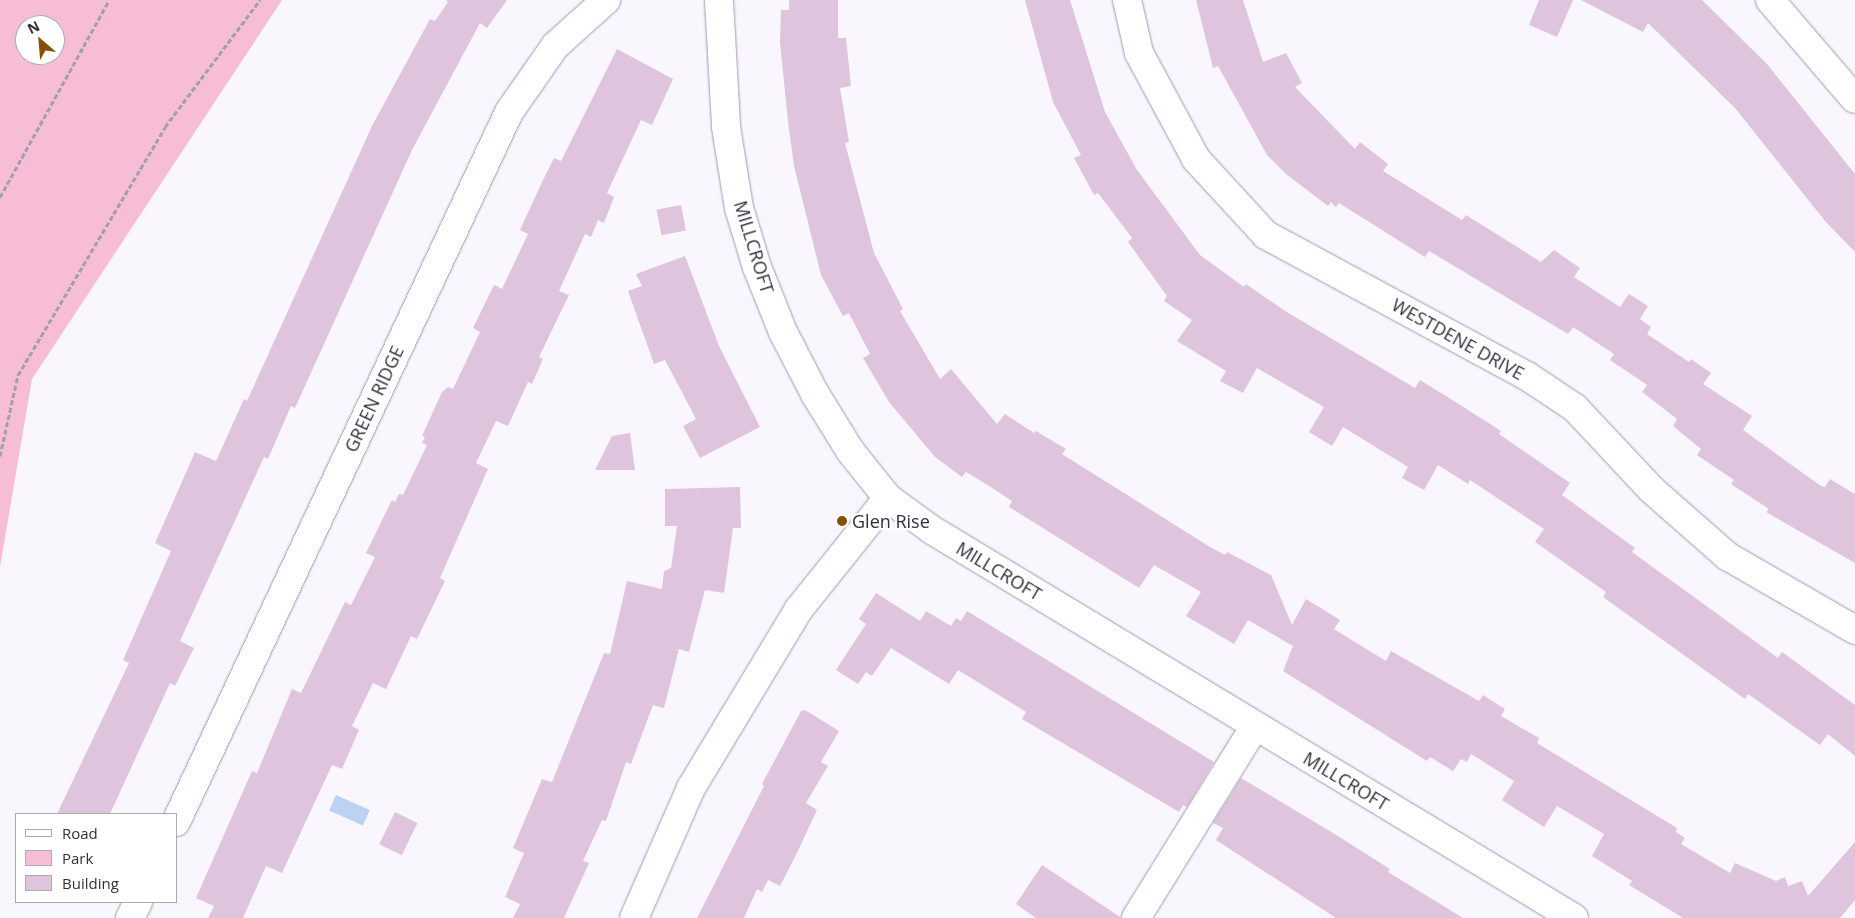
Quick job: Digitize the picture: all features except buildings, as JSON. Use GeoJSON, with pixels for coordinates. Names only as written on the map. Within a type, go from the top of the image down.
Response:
{"type":"FeatureCollection","features":[{"type":"Feature","properties":{"kind":"street","name":"GREEN RIDGE"},"geometry":{"type":"LineString","coordinates":[[178,818],[508,112],[555,46],[606,0]]}},
{"type":"Feature","properties":{"kind":"street","name":"MILLCROFT"},"geometry":{"type":"LineString","coordinates":[[719,0],[726,127],[739,208],[757,266],[782,332],[815,394],[851,452],[888,498],[932,530],[1574,918]]}},
{"type":"Feature","properties":{"kind":"street","name":"WESTDENE DRIVE"},"geometry":{"type":"LineString","coordinates":[[1127,0],[1139,53],[1196,159],[1266,235],[1526,376],[1567,403],[1652,490],[1727,556],[1855,630]]}},
{"type":"Feature","properties":{"kind":"street"},"geometry":{"type":"LineString","coordinates":[[1770,0],[1855,99]]}},
{"type":"Feature","properties":{"kind":"street"},"geometry":{"type":"LineString","coordinates":[[634,918],[691,788],[799,609],[888,498]]}},
{"type":"Feature","properties":{"kind":"street"},"geometry":{"type":"LineString","coordinates":[[1136,918],[1254,726]]}},
{"type":"Feature","properties":{"kind":"street"},"geometry":{"type":"LineString","coordinates":[[130,918],[138,903]]}},
{"type":"Feature","properties":{"kind":"path"},"geometry":{"type":"LineString","coordinates":[[0,198],[110,0]]}},
{"type":"Feature","properties":{"kind":"path"},"geometry":{"type":"LineString","coordinates":[[0,456],[18,375],[166,127],[260,0]]}},
{"type":"Feature","properties":{"kind":"green space"},"geometry":{"type":"Polygon","coordinates":[[[0,0],[282,0],[32,379],[0,567],[0,0]]]}},
{"type":"Feature","properties":{"kind":"water"},"geometry":{"type":"Polygon","coordinates":[[[336,795],[370,810],[363,826],[329,811],[336,795]]]}},
{"type":"Feature","properties":{"kind":"place","name":"Glen Rise"},"geometry":{"type":"Point","coordinates":[842,521]}}]}
